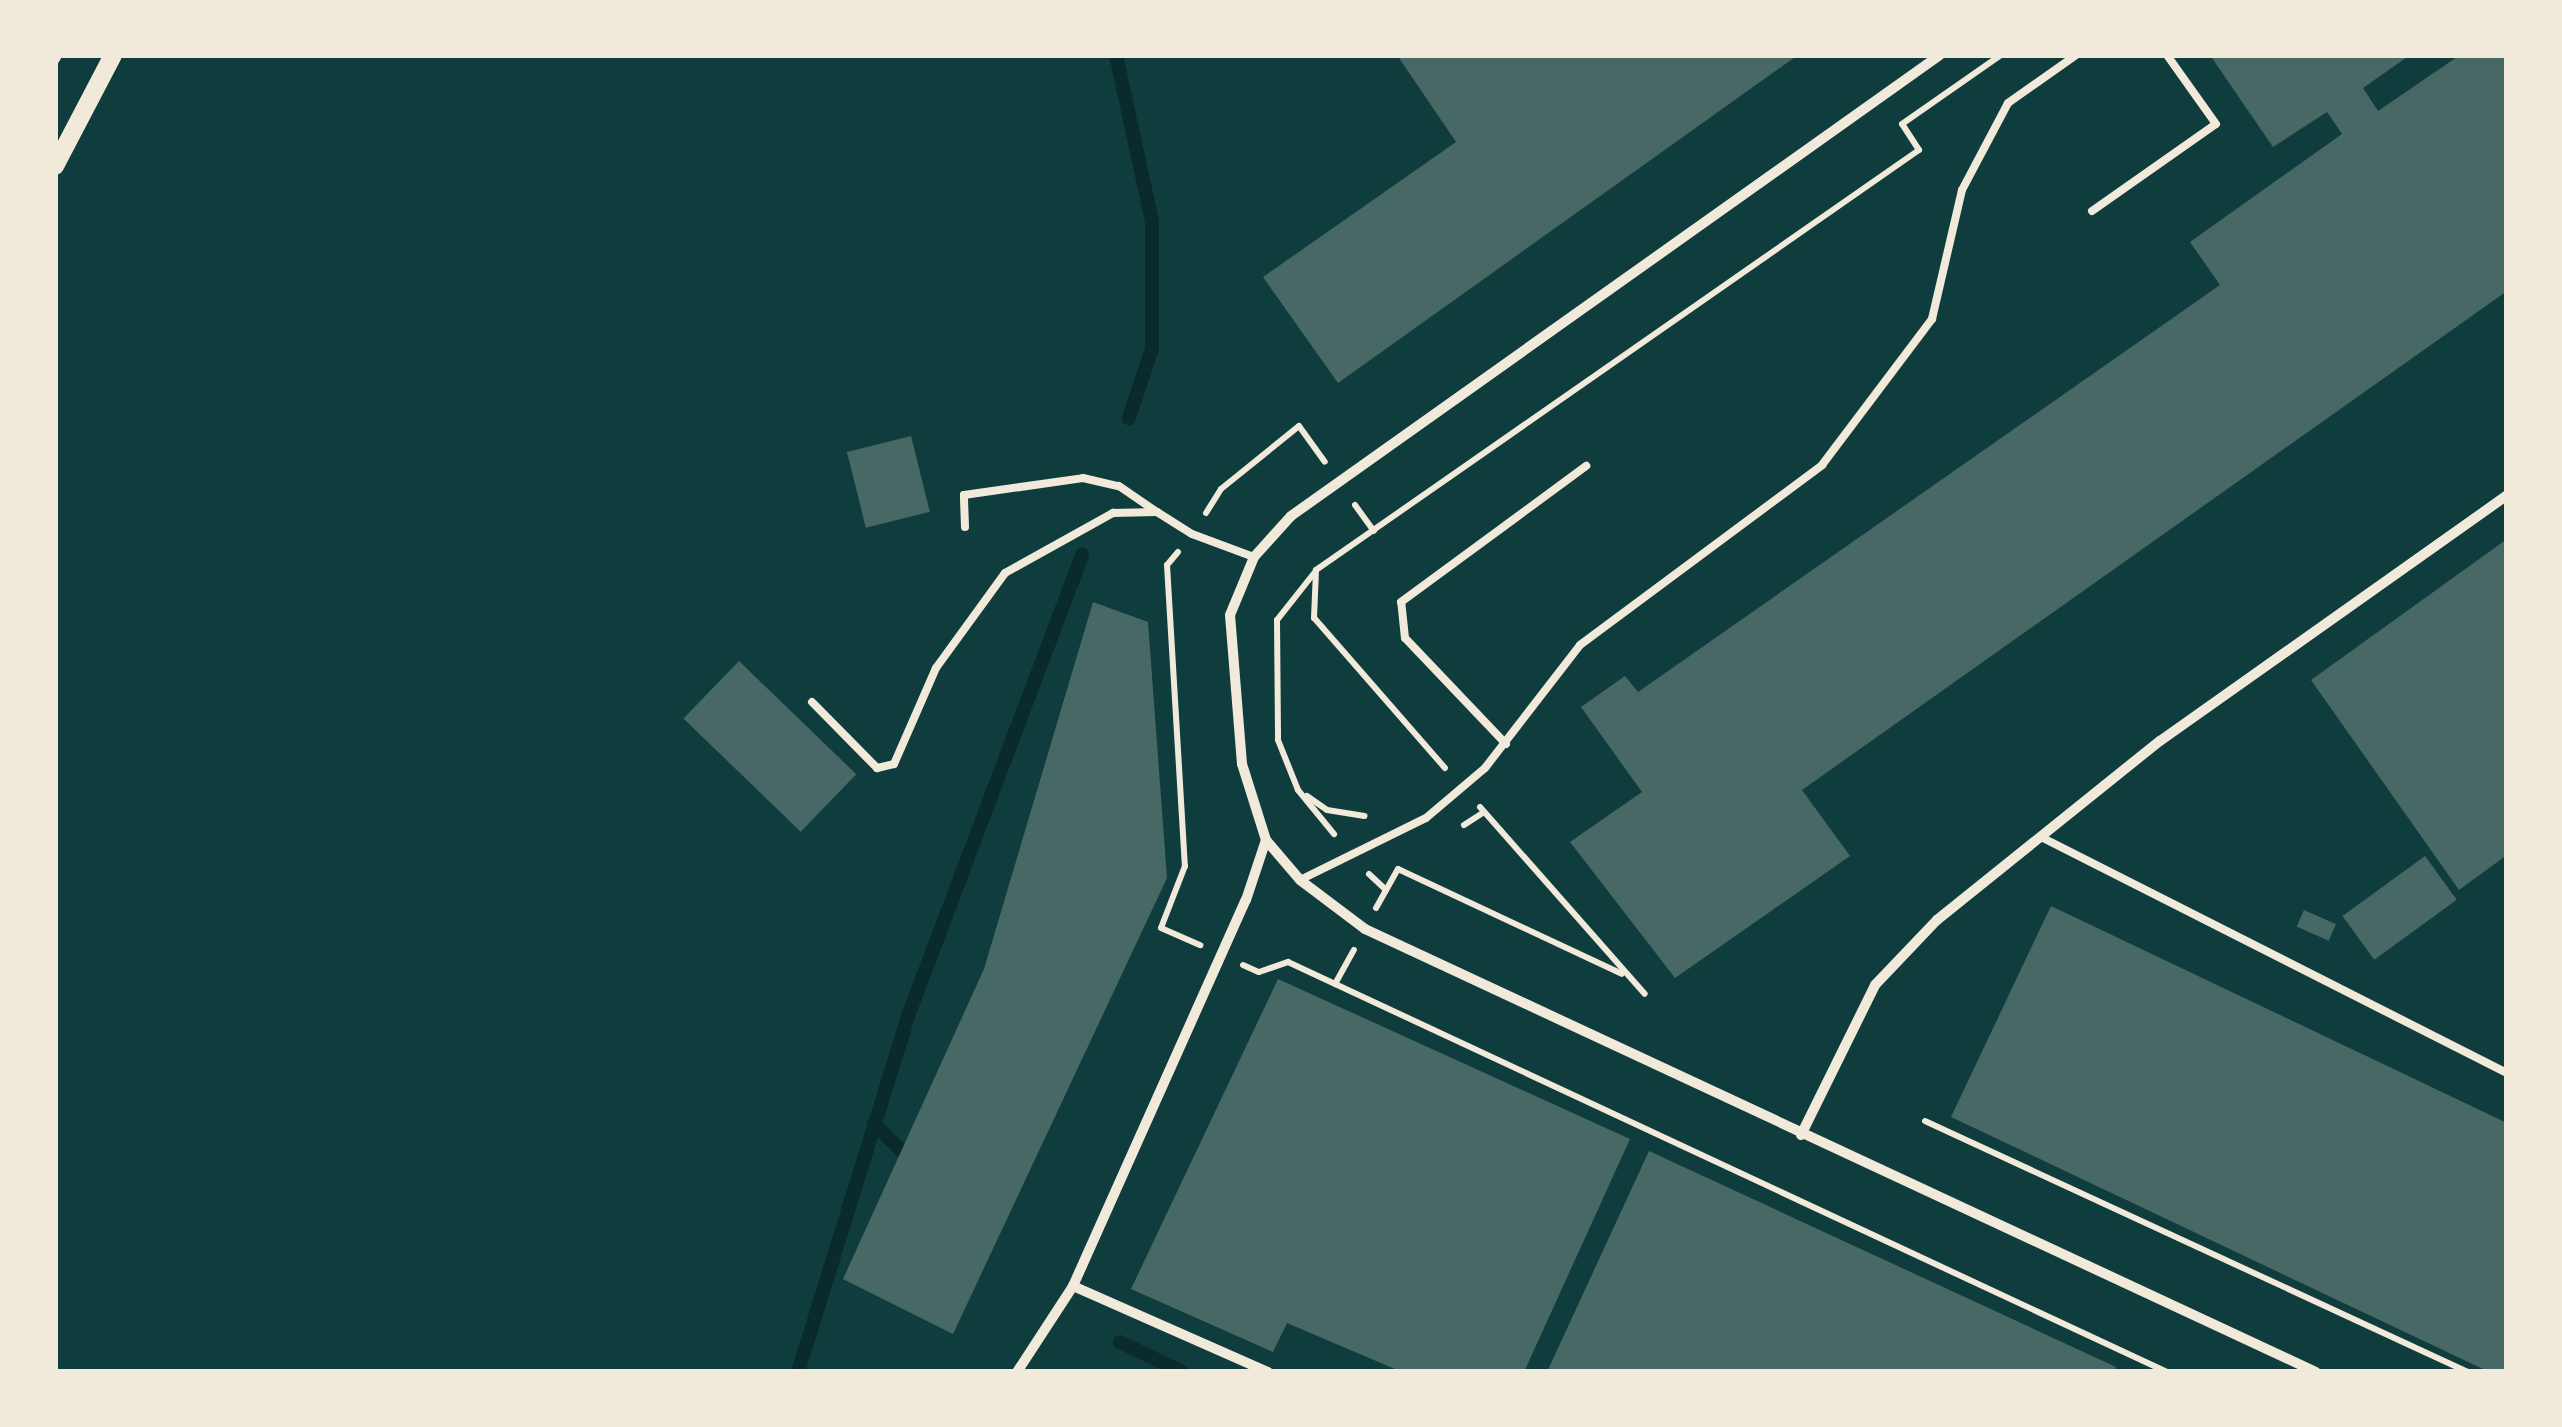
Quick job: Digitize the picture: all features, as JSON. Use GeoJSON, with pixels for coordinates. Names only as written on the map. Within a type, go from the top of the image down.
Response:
{"type":"FeatureCollection","features":[{"type":"Feature","properties":{"kind":"street"},"geometry":{"type":"LineString","coordinates":[[55,166],[113,55]]}},
{"type":"Feature","properties":{"kind":"street"},"geometry":{"type":"LineString","coordinates":[[1940,55],[1290,516],[1254,557],[1230,615],[1242,764],[1266,840],[1300,880],[1365,929],[2316,1372]]}},
{"type":"Feature","properties":{"kind":"street"},"geometry":{"type":"LineString","coordinates":[[1801,1135],[1875,985],[1936,920],[2160,741],[2507,495]]}},
{"type":"Feature","properties":{"kind":"street"},"geometry":{"type":"LineString","coordinates":[[1017,1372],[1073,1286],[1220,955],[1266,840]]}},
{"type":"Feature","properties":{"kind":"street"},"geometry":{"type":"LineString","coordinates":[[1073,1286],[1268,1372]]}},
{"type":"Feature","properties":{"kind":"lane"},"geometry":{"type":"LineString","coordinates":[[1300,880],[1353,858],[1426,818],[1506,744],[1580,645],[1822,465],[1932,319],[1962,190],[2008,103],[2076,55]]}},
{"type":"Feature","properties":{"kind":"lane"},"geometry":{"type":"LineString","coordinates":[[2092,212],[2216,124],[2167,55]]}},
{"type":"Feature","properties":{"kind":"lane"},"geometry":{"type":"LineString","coordinates":[[1506,744],[1405,638],[1401,602],[1586,466]]}},
{"type":"Feature","properties":{"kind":"lane"},"geometry":{"type":"LineString","coordinates":[[965,527],[964,495],[1083,478],[1119,486],[1192,534],[1254,557]]}},
{"type":"Feature","properties":{"kind":"lane"},"geometry":{"type":"LineString","coordinates":[[812,702],[877,768],[894,764],[936,668],[1006,573],[1113,513],[1157,512]]}},
{"type":"Feature","properties":{"kind":"lane"},"geometry":{"type":"LineString","coordinates":[[2041,837],[2507,1073]]}},
{"type":"Feature","properties":{"kind":"path"},"geometry":{"type":"LineString","coordinates":[[1316,570],[1276,620],[1278,740],[1298,790],[1353,858],[1386,890]]}},
{"type":"Feature","properties":{"kind":"path"},"geometry":{"type":"LineString","coordinates":[[1432,777],[1444,768]]}},
{"type":"Feature","properties":{"kind":"path"},"geometry":{"type":"LineString","coordinates":[[1298,790],[1327,810],[1362,816],[1379,811]]}},
{"type":"Feature","properties":{"kind":"path"},"geometry":{"type":"LineString","coordinates":[[1336,984],[1398,869],[1628,976]]}},
{"type":"Feature","properties":{"kind":"path"},"geometry":{"type":"LineString","coordinates":[[1220,955],[1260,972],[1288,962],[2168,1372]]}},
{"type":"Feature","properties":{"kind":"path"},"geometry":{"type":"LineString","coordinates":[[1926,1121],[2468,1372]]}},
{"type":"Feature","properties":{"kind":"building"},"geometry":{"type":"Polygon","coordinates":[[[1397,55],[1798,55],[1338,383],[1263,277],[1456,142],[1397,55]]]}},
{"type":"Feature","properties":{"kind":"building"},"geometry":{"type":"Polygon","coordinates":[[[2210,55],[2410,55],[2363,88],[2378,111],[2460,55],[2507,55],[2507,291],[1802,790],[1850,856],[1675,978],[1570,842],[1642,792],[1581,707],[1625,676],[1638,692],[2220,285],[2190,242],[2342,134],[2327,112],[2273,147],[2210,55]]]}},
{"type":"Feature","properties":{"kind":"building"},"geometry":{"type":"Polygon","coordinates":[[[911,436],[930,512],[866,528],[847,452],[911,436]]]}},
{"type":"Feature","properties":{"kind":"building"},"geometry":{"type":"Polygon","coordinates":[[[2507,539],[2507,855],[2459,890],[2311,680],[2507,539]]]}},
{"type":"Feature","properties":{"kind":"building"},"geometry":{"type":"Polygon","coordinates":[[[1093,602],[1148,622],[1167,878],[953,1334],[843,1279],[984,969],[1093,602]]]}},
{"type":"Feature","properties":{"kind":"building"},"geometry":{"type":"Polygon","coordinates":[[[739,661],[856,774],[801,832],[683,719],[739,661]]]}},
{"type":"Feature","properties":{"kind":"building"},"geometry":{"type":"Polygon","coordinates":[[[2425,856],[2457,900],[2374,960],[2342,916],[2425,856]]]}},
{"type":"Feature","properties":{"kind":"building"},"geometry":{"type":"Polygon","coordinates":[[[2051,906],[2507,1123],[2507,1372],[2483,1369],[1951,1117],[2051,906]]]}},
{"type":"Feature","properties":{"kind":"building"},"geometry":{"type":"Polygon","coordinates":[[[2304,910],[2336,924],[2329,941],[2297,926],[2304,910]]]}},
{"type":"Feature","properties":{"kind":"building"},"geometry":{"type":"Polygon","coordinates":[[[1278,979],[1630,1139],[1524,1372],[1402,1372],[1287,1323],[1273,1352],[1131,1289],[1278,979]]]}},
{"type":"Feature","properties":{"kind":"building"},"geometry":{"type":"Polygon","coordinates":[[[1649,1151],[2116,1367],[2114,1372],[1547,1372],[1649,1151]]]}},
{"type":"Feature","properties":{"kind":"waterway"},"geometry":{"type":"LineString","coordinates":[[1116,55],[1152,221],[1152,349],[1129,418]]}},
{"type":"Feature","properties":{"kind":"waterway"},"geometry":{"type":"LineString","coordinates":[[798,1372],[908,1016],[1082,555]]}},
{"type":"Feature","properties":{"kind":"waterway"},"geometry":{"type":"LineString","coordinates":[[874,1124],[901,1150]]}},
{"type":"Feature","properties":{"kind":"waterway"},"geometry":{"type":"LineString","coordinates":[[1120,1342],[1182,1372]]}}]}
